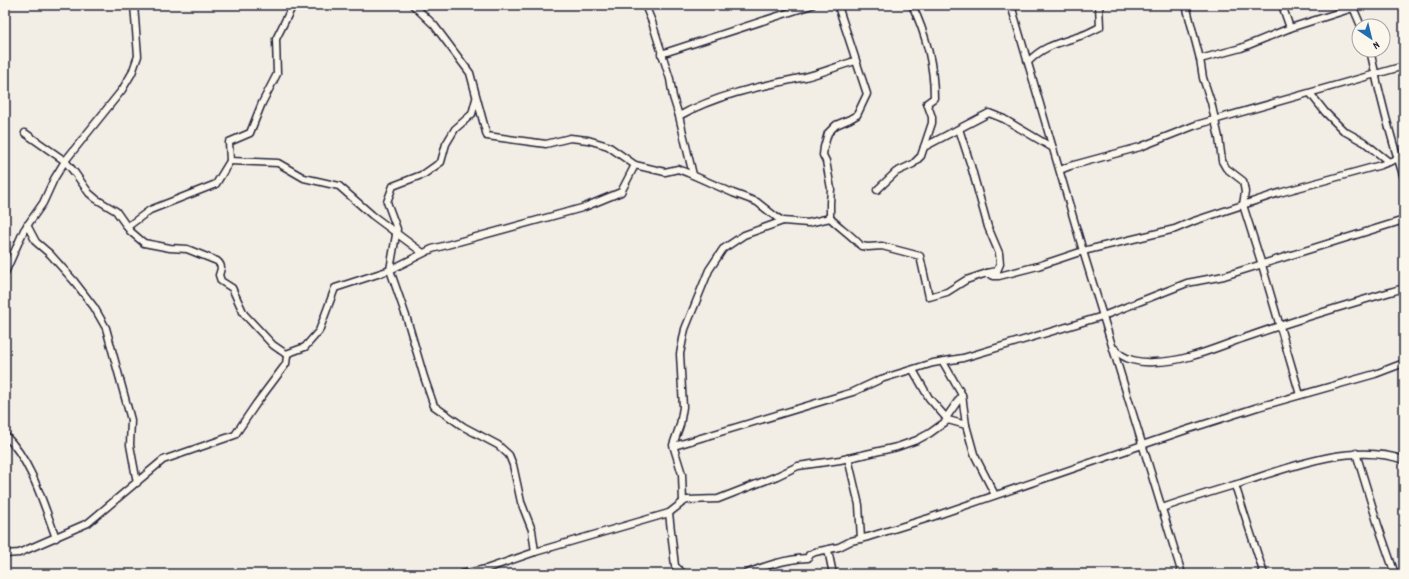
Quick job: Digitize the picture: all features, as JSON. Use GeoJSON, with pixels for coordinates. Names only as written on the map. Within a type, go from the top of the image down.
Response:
{"type":"FeatureCollection","features":[{"type":"Feature","properties":{"kind":"street"},"geometry":{"type":"LineString","coordinates":[[5,273],[24,230],[43,204],[54,179],[65,161],[122,90],[132,73],[138,56],[134,5]]}},
{"type":"Feature","properties":{"kind":"street"},"geometry":{"type":"LineString","coordinates":[[128,226],[150,210],[216,184],[230,161],[229,142],[250,133],[262,103],[277,74],[276,39],[292,5]]}},
{"type":"Feature","properties":{"kind":"street"},"geometry":{"type":"LineString","coordinates":[[413,5],[434,25],[470,74],[487,136],[546,144],[570,138],[588,140],[608,146],[635,165],[665,172],[678,169],[693,175],[757,202],[783,221]]}},
{"type":"Feature","properties":{"kind":"street"},"geometry":{"type":"LineString","coordinates":[[645,5],[670,79],[673,97],[693,175]]}},
{"type":"Feature","properties":{"kind":"street"},"geometry":{"type":"LineString","coordinates":[[661,54],[812,5]]}},
{"type":"Feature","properties":{"kind":"street"},"geometry":{"type":"LineString","coordinates":[[839,5],[855,61],[867,94],[857,115],[836,125],[829,131],[824,147],[823,155],[826,161],[831,190],[830,218],[842,230],[858,241],[861,246],[882,246],[920,256],[929,297],[946,292],[966,280],[997,271],[1000,264],[999,253],[988,227],[972,166],[959,129]]}},
{"type":"Feature","properties":{"kind":"street"},"geometry":{"type":"LineString","coordinates":[[877,190],[896,172],[917,160],[924,147],[932,123],[932,117],[927,103],[934,98],[934,92],[925,35],[912,5]]}},
{"type":"Feature","properties":{"kind":"street"},"geometry":{"type":"LineString","coordinates":[[1011,5],[1182,574]]}},
{"type":"Feature","properties":{"kind":"street"},"geometry":{"type":"LineString","coordinates":[[1028,62],[1033,56],[1052,45],[1082,35],[1100,26],[1099,5]]}},
{"type":"Feature","properties":{"kind":"street"},"geometry":{"type":"LineString","coordinates":[[1186,5],[1200,59],[1203,78],[1215,119],[1222,161],[1226,168],[1243,181],[1245,192],[1243,204],[1300,395]]}},
{"type":"Feature","properties":{"kind":"street"},"geometry":{"type":"LineString","coordinates":[[1282,5],[1290,28]]}},
{"type":"Feature","properties":{"kind":"street"},"geometry":{"type":"LineString","coordinates":[[1200,59],[1241,48],[1290,28],[1353,7],[1358,18]]}},
{"type":"Feature","properties":{"kind":"street"},"geometry":{"type":"LineString","coordinates":[[1372,58],[1375,74],[1401,157],[1404,178]]}},
{"type":"Feature","properties":{"kind":"street"},"geometry":{"type":"LineString","coordinates":[[678,116],[706,103],[753,87],[806,76],[855,61]]}},
{"type":"Feature","properties":{"kind":"street"},"geometry":{"type":"LineString","coordinates":[[1060,170],[1070,166],[1140,148],[1196,125],[1215,119],[1404,66]]}},
{"type":"Feature","properties":{"kind":"street"},"geometry":{"type":"LineString","coordinates":[[1310,93],[1325,112],[1344,131],[1364,142],[1389,162]]}},
{"type":"Feature","properties":{"kind":"street"},"geometry":{"type":"LineString","coordinates":[[476,97],[472,114],[452,134],[446,144],[441,162],[424,174],[393,186],[387,202],[397,229],[390,270],[434,406],[464,427],[498,445],[509,455],[513,465],[521,502],[532,530],[535,552]]}},
{"type":"Feature","properties":{"kind":"street"},"geometry":{"type":"LineString","coordinates":[[924,147],[989,112],[1004,119],[1053,148]]}},
{"type":"Feature","properties":{"kind":"street"},"geometry":{"type":"LineString","coordinates":[[25,133],[65,161],[90,193],[96,199],[116,211],[128,226],[130,231],[144,243],[170,248],[187,249],[221,264],[222,268],[219,275],[221,281],[232,288],[244,314],[273,345],[286,354],[305,347],[319,331],[335,288],[390,270],[423,253],[440,247],[582,208],[614,195],[621,192],[635,165]]}},
{"type":"Feature","properties":{"kind":"street"},"geometry":{"type":"LineString","coordinates":[[987,273],[994,276],[999,276],[1038,266],[1084,251],[1175,229],[1243,204],[1298,187],[1336,178],[1401,157]]}},
{"type":"Feature","properties":{"kind":"street"},"geometry":{"type":"LineString","coordinates":[[230,161],[278,163],[304,178],[340,186],[372,215],[423,253]]}},
{"type":"Feature","properties":{"kind":"street"},"geometry":{"type":"LineString","coordinates":[[683,502],[682,474],[674,446],[683,406],[680,354],[685,329],[709,270],[723,249],[744,235],[783,221],[808,223],[830,218]]}},
{"type":"Feature","properties":{"kind":"street"},"geometry":{"type":"LineString","coordinates":[[674,446],[853,392],[881,379],[933,363],[963,358],[1104,316],[1187,283],[1224,276],[1262,265],[1404,220]]}},
{"type":"Feature","properties":{"kind":"street"},"geometry":{"type":"LineString","coordinates":[[27,226],[36,242],[54,259],[94,307],[106,328],[131,420],[130,445],[137,483]]}},
{"type":"Feature","properties":{"kind":"street"},"geometry":{"type":"LineString","coordinates":[[1113,346],[1119,354],[1140,362],[1175,360],[1279,326],[1404,288]]}},
{"type":"Feature","properties":{"kind":"street"},"geometry":{"type":"LineString","coordinates":[[5,554],[20,553],[88,523],[163,460],[235,435],[286,364],[287,356]]}},
{"type":"Feature","properties":{"kind":"street"},"geometry":{"type":"LineString","coordinates":[[944,362],[962,395],[966,425],[974,454],[995,495]]}},
{"type":"Feature","properties":{"kind":"street"},"geometry":{"type":"LineString","coordinates":[[744,574],[782,561],[808,558],[809,555],[815,552],[839,547],[851,541],[901,528],[1142,444],[1258,407],[1404,365]]}},
{"type":"Feature","properties":{"kind":"street"},"geometry":{"type":"LineString","coordinates":[[913,370],[929,398],[947,419],[966,425]]}},
{"type":"Feature","properties":{"kind":"street"},"geometry":{"type":"LineString","coordinates":[[462,574],[486,569],[535,552],[669,513],[683,502],[691,499],[709,500],[718,498],[777,476],[798,466],[848,458],[897,447],[917,440],[930,434],[947,419],[962,395]]}},
{"type":"Feature","properties":{"kind":"street"},"geometry":{"type":"LineString","coordinates":[[5,435],[24,460],[38,488],[56,538]]}},
{"type":"Feature","properties":{"kind":"street"},"geometry":{"type":"LineString","coordinates":[[1162,508],[1235,484],[1321,459],[1356,453],[1388,455],[1404,460]]}},
{"type":"Feature","properties":{"kind":"street"},"geometry":{"type":"LineString","coordinates":[[1356,453],[1395,574]]}},
{"type":"Feature","properties":{"kind":"street"},"geometry":{"type":"LineString","coordinates":[[848,458],[859,505],[861,539]]}},
{"type":"Feature","properties":{"kind":"street"},"geometry":{"type":"LineString","coordinates":[[1235,484],[1264,574]]}},
{"type":"Feature","properties":{"kind":"street"},"geometry":{"type":"LineString","coordinates":[[669,513],[675,566],[684,574]]}},
{"type":"Feature","properties":{"kind":"street"},"geometry":{"type":"LineString","coordinates":[[828,550],[833,574]]}}]}
